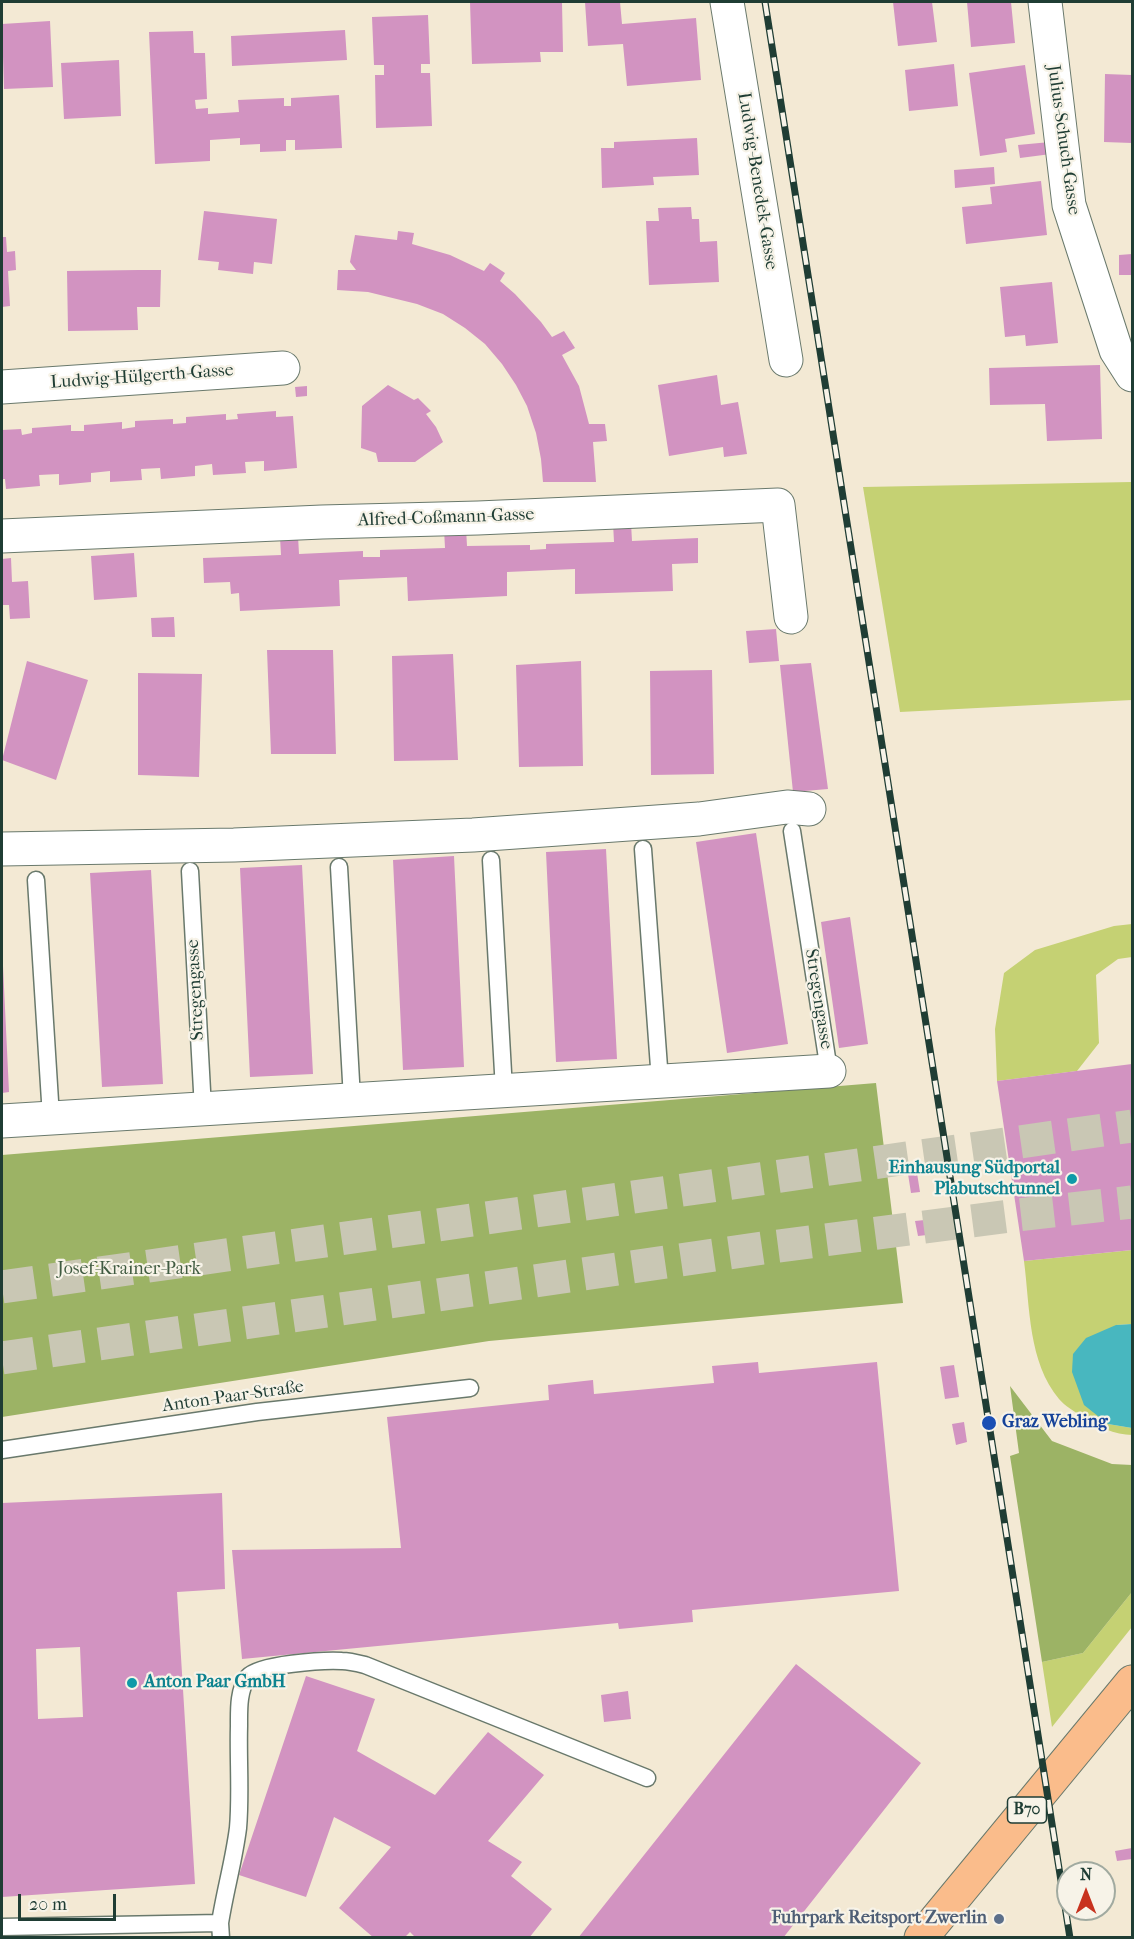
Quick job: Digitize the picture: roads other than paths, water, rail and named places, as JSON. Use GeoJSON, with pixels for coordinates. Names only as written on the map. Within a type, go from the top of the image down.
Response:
{"type":"FeatureCollection","features":[{"type":"Feature","properties":{"kind":"main road","name":"B70"},"geometry":{"type":"LineString","coordinates":[[921,1938],[1132,1682]]}},
{"type":"Feature","properties":{"kind":"street","name":"Ludwig-Benedek-Gasse"},"geometry":{"type":"LineString","coordinates":[[727,2],[786,360]]}},
{"type":"Feature","properties":{"kind":"street","name":"Julius-Schuch-Gasse"},"geometry":{"type":"LineString","coordinates":[[1045,2],[1069,205],[1116,350],[1132,375]]}},
{"type":"Feature","properties":{"kind":"street","name":"Ludwig-Hülgerth-Gasse"},"geometry":{"type":"LineString","coordinates":[[2,387],[283,368]]}},
{"type":"Feature","properties":{"kind":"street","name":"Alfred-Coßmann-Gasse"},"geometry":{"type":"LineString","coordinates":[[2,536],[778,505],[790,617]]}},
{"type":"Feature","properties":{"kind":"street"},"geometry":{"type":"LineString","coordinates":[[2,849],[234,846],[473,835],[699,819],[787,807],[800,820]]}},
{"type":"Feature","properties":{"kind":"street","name":"Stregengasse"},"geometry":{"type":"LineString","coordinates":[[2,1121],[829,1071]]}},
{"type":"Feature","properties":{"kind":"lane","name":"Stregengasse"},"geometry":{"type":"LineString","coordinates":[[800,820],[829,1071]]}},
{"type":"Feature","properties":{"kind":"lane"},"geometry":{"type":"LineString","coordinates":[[643,849],[660,1081]]}},
{"type":"Feature","properties":{"kind":"lane"},"geometry":{"type":"LineString","coordinates":[[491,860],[504,1090]]}},
{"type":"Feature","properties":{"kind":"lane"},"geometry":{"type":"LineString","coordinates":[[339,867],[352,1099]]}},
{"type":"Feature","properties":{"kind":"lane","name":"Stregengasse"},"geometry":{"type":"LineString","coordinates":[[190,871],[203,1109]]}},
{"type":"Feature","properties":{"kind":"lane"},"geometry":{"type":"LineString","coordinates":[[36,880],[51,1117]]}},
{"type":"Feature","properties":{"kind":"lane","name":"Anton-Paar-Straße"},"geometry":{"type":"LineString","coordinates":[[2,1450],[257,1412],[470,1388]]}},
{"type":"Feature","properties":{"kind":"lane"},"geometry":{"type":"LineString","coordinates":[[2,1927],[221,1930],[238,1826],[240,1699],[243,1686],[249,1676],[257,1671],[277,1666],[318,1661],[343,1661],[365,1665],[647,1778]]}},
{"type":"Feature","properties":{"kind":"water"},"geometry":{"type":"Polygon","coordinates":[[[1132,1324],[1132,1428],[1108,1424],[1084,1405],[1072,1372],[1073,1354],[1086,1338],[1116,1325],[1132,1324]]]}},
{"type":"Feature","properties":{"kind":"tunnel"},"geometry":{"type":"LineString","coordinates":[[2,1287],[1132,1126]]}},
{"type":"Feature","properties":{"kind":"tunnel"},"geometry":{"type":"LineString","coordinates":[[2,1358],[763,1248],[1132,1202]]}},
{"type":"Feature","properties":{"kind":"railway"},"geometry":{"type":"LineString","coordinates":[[765,2],[1070,1938]]}},
{"type":"Feature","properties":{"kind":"place","name":"Einhausung Südportal Plabutschtunnel"},"geometry":{"type":"Point","coordinates":[1072,1179]}},
{"type":"Feature","properties":{"kind":"place","name":"Graz Webling"},"geometry":{"type":"Point","coordinates":[989,1423]}},
{"type":"Feature","properties":{"kind":"place","name":"Anton Paar GmbH"},"geometry":{"type":"Point","coordinates":[132,1683]}},
{"type":"Feature","properties":{"kind":"place","name":"Fuhrpark Reitsport Zwerlin"},"geometry":{"type":"Point","coordinates":[999,1919]}},
{"type":"Feature","properties":{"kind":"park label","name":"Josef-Krainer-Park"},"geometry":{"type":"Point","coordinates":[129,1270]}}]}
